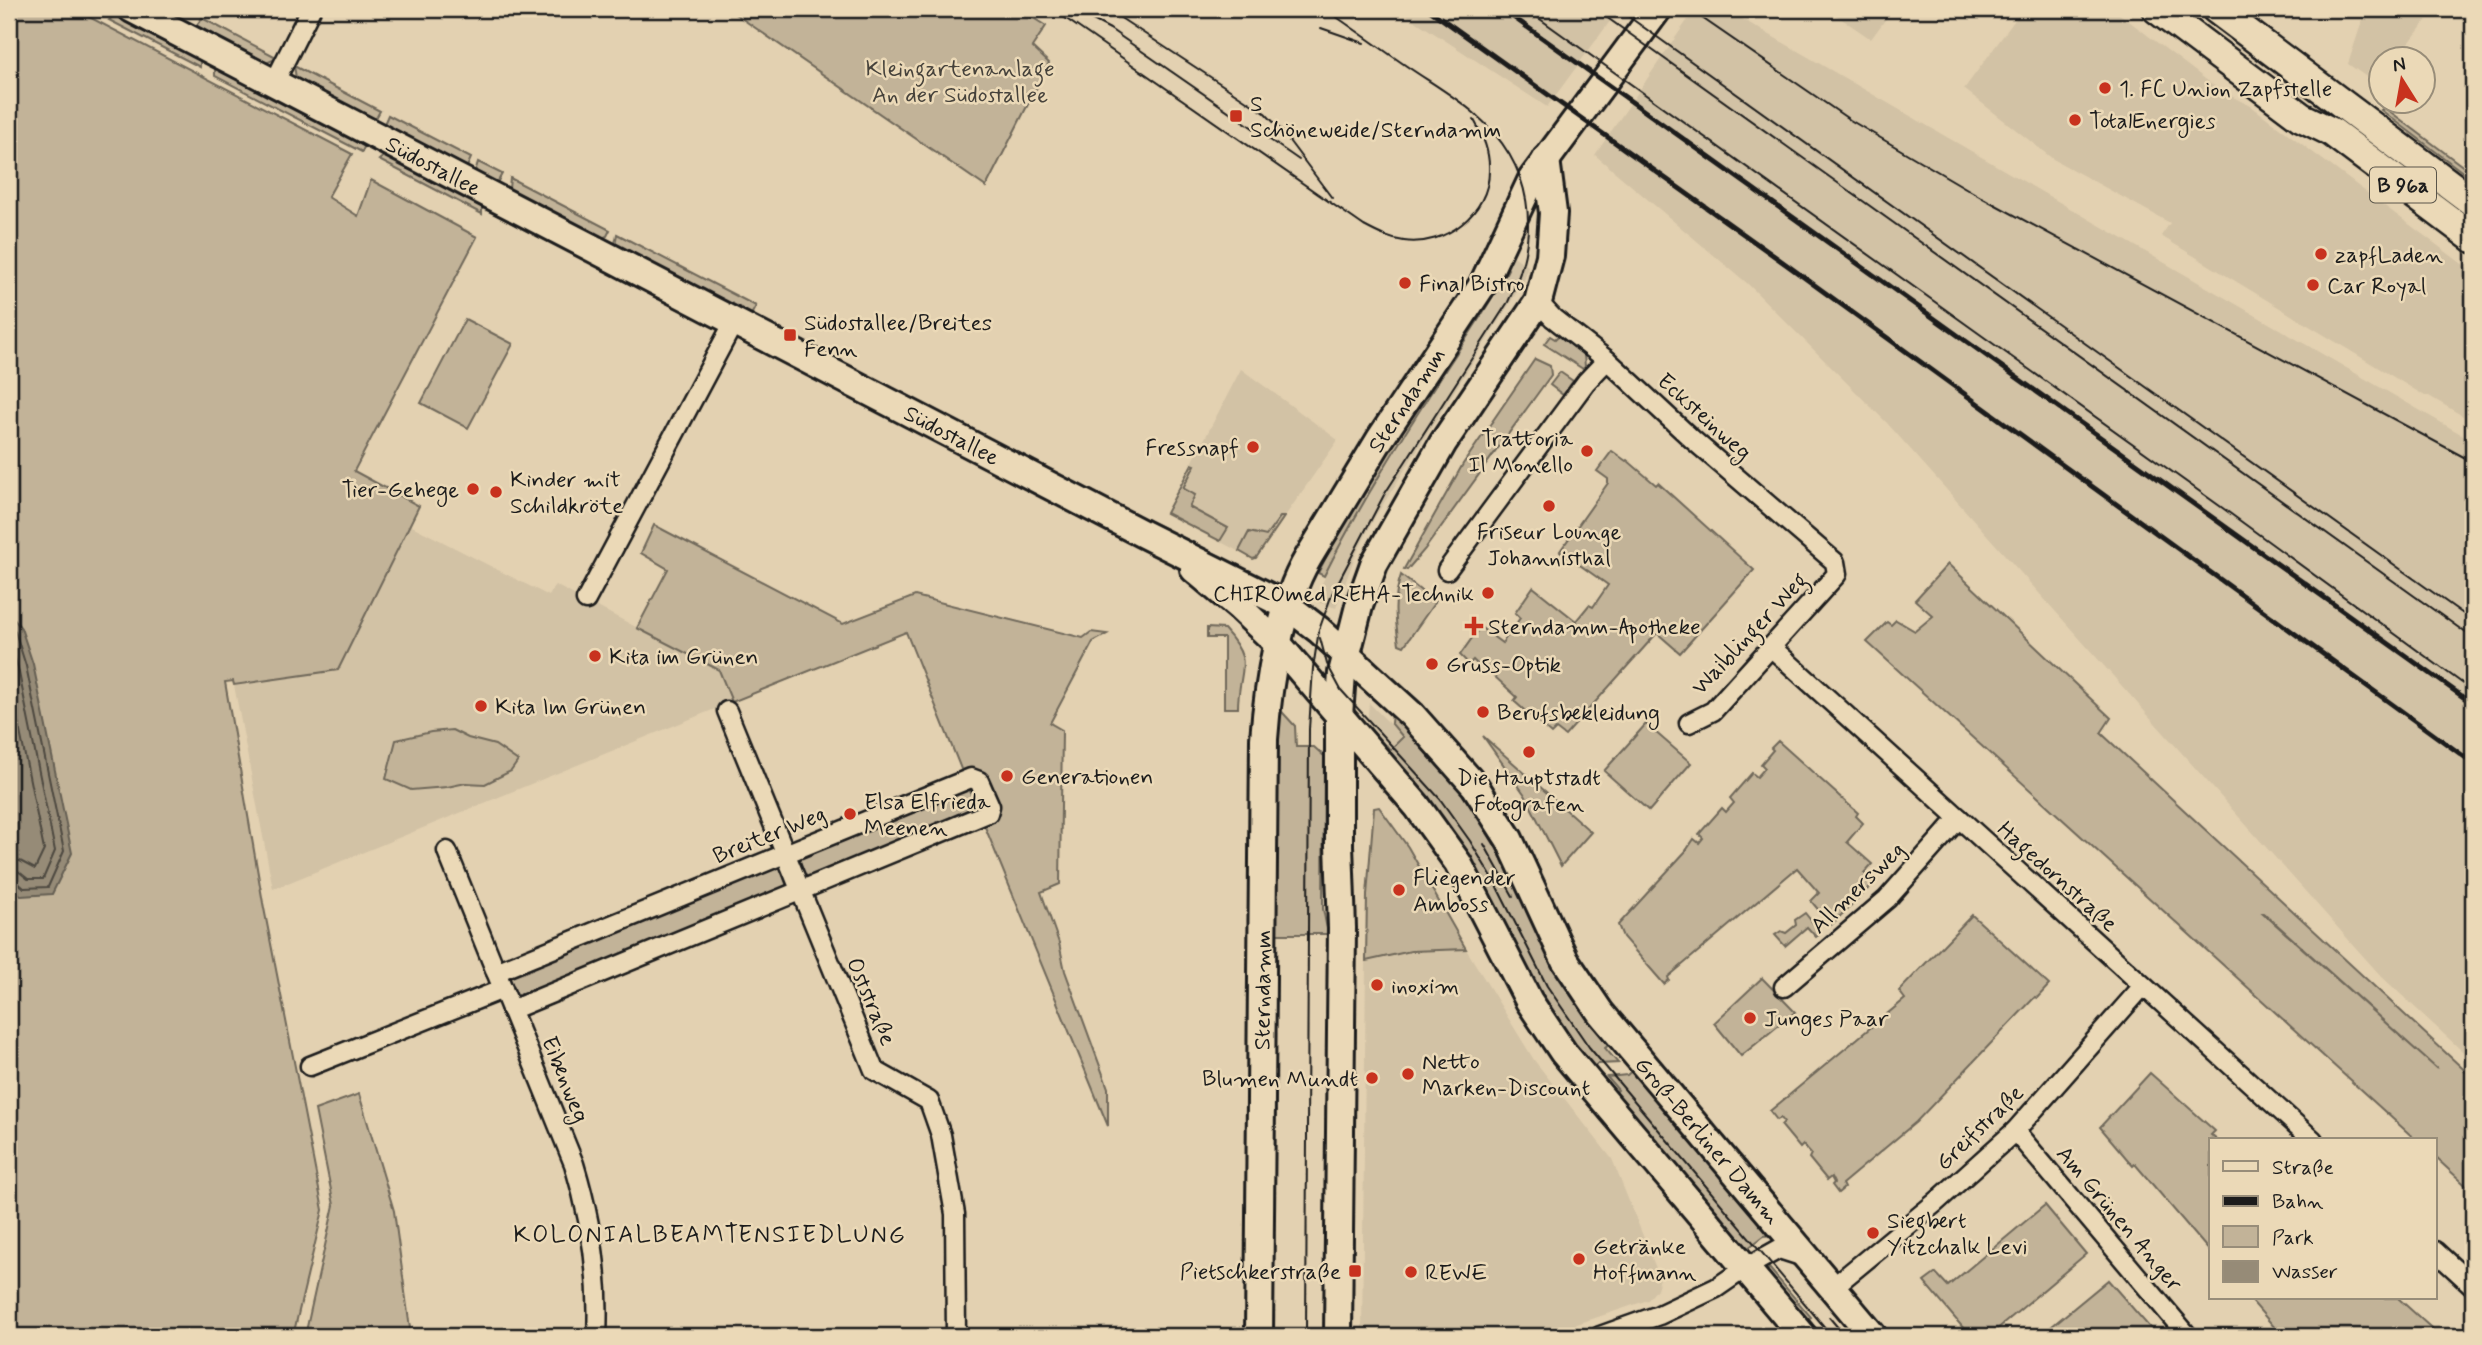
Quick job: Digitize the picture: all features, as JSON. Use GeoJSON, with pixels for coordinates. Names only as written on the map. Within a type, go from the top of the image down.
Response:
{"type":"FeatureCollection","features":[{"type":"Feature","properties":{"kind":"main road","name":"Südostallee"},"geometry":{"type":"LineString","coordinates":[[132,9],[1169,548],[1289,607],[1346,654]]}},
{"type":"Feature","properties":{"kind":"main road","name":"Sterndamm"},"geometry":{"type":"LineString","coordinates":[[1259,1336],[1264,739],[1267,695],[1289,607],[1300,571],[1380,439],[1483,284],[1525,192],[1546,159],[1658,9]]}},
{"type":"Feature","properties":{"kind":"main road","name":"B 96a"},"geometry":{"type":"LineString","coordinates":[[2157,9],[2301,117],[2332,132],[2473,238]]}},
{"type":"Feature","properties":{"kind":"main road","name":"B 96a"},"geometry":{"type":"LineString","coordinates":[[2216,9],[2473,202]]}},
{"type":"Feature","properties":{"kind":"main road"},"geometry":{"type":"LineString","coordinates":[[1338,1336],[1342,928],[1339,716],[1342,673],[1359,606],[1374,564],[1443,443],[1550,314],[1553,213],[1546,159]]}},
{"type":"Feature","properties":{"kind":"main road","name":"Südostallee"},"geometry":{"type":"LineString","coordinates":[[1169,548],[1239,607],[1278,645]]}},
{"type":"Feature","properties":{"kind":"main road"},"geometry":{"type":"LineString","coordinates":[[1278,645],[1417,806],[1458,863],[1529,1001],[1563,1052],[1803,1336]]}},
{"type":"Feature","properties":{"kind":"main road","name":"Groß-Berliner Damm"},"geometry":{"type":"LineString","coordinates":[[1346,654],[1412,715],[1475,786],[1508,839],[1565,960],[1600,1012],[1873,1336]]}},
{"type":"Feature","properties":{"kind":"street"},"geometry":{"type":"LineString","coordinates":[[274,83],[312,9]]}},
{"type":"Feature","properties":{"kind":"street","name":"Ecksteinweg"},"geometry":{"type":"LineString","coordinates":[[1550,314],[1607,360],[1692,439],[1835,562],[1837,569]]}},
{"type":"Feature","properties":{"kind":"street"},"geometry":{"type":"LineString","coordinates":[[586,600],[734,322]]}},
{"type":"Feature","properties":{"kind":"street"},"geometry":{"type":"LineString","coordinates":[[1447,570],[1586,382],[1607,360]]}},
{"type":"Feature","properties":{"kind":"street","name":"Waiblinger Weg"},"geometry":{"type":"LineString","coordinates":[[1689,723],[1713,711],[1837,574],[1837,569]]}},
{"type":"Feature","properties":{"kind":"street","name":"Hagedornstraße"},"geometry":{"type":"LineString","coordinates":[[1770,647],[2311,1138]]}},
{"type":"Feature","properties":{"kind":"street","name":"Oststraße"},"geometry":{"type":"LineString","coordinates":[[727,711],[874,1070],[929,1101],[941,1135],[955,1214],[956,1336]]}},
{"type":"Feature","properties":{"kind":"street","name":"Breiter Weg"},"geometry":{"type":"LineString","coordinates":[[496,972],[971,778],[979,780],[990,806],[988,813],[511,1010]]}},
{"type":"Feature","properties":{"kind":"street","name":"Allmersweg"},"geometry":{"type":"LineString","coordinates":[[1784,987],[1887,899],[1959,818]]}},
{"type":"Feature","properties":{"kind":"street","name":"Eibenweg"},"geometry":{"type":"LineString","coordinates":[[447,851],[574,1164],[587,1206],[597,1283],[597,1336]]}},
{"type":"Feature","properties":{"kind":"street","name":"Greifstraße"},"geometry":{"type":"LineString","coordinates":[[1832,1288],[1935,1203],[2015,1131],[2143,986]]}},
{"type":"Feature","properties":{"kind":"street"},"geometry":{"type":"LineString","coordinates":[[310,1066],[503,989]]}},
{"type":"Feature","properties":{"kind":"street","name":"Am Grünen Anger"},"geometry":{"type":"LineString","coordinates":[[2015,1131],[2188,1336]]}},
{"type":"Feature","properties":{"kind":"street"},"geometry":{"type":"LineString","coordinates":[[1600,1336],[1694,1299],[1779,1249],[1807,1258]]}},
{"type":"Feature","properties":{"kind":"street"},"geometry":{"type":"LineString","coordinates":[[2436,1252],[2473,1286]]}},
{"type":"Feature","properties":{"kind":"shaded area"},"geometry":{"type":"Polygon","coordinates":[[[1397,9],[1619,9],[1547,107],[1397,9]]]}},
{"type":"Feature","properties":{"kind":"shaded area"},"geometry":{"type":"Polygon","coordinates":[[[1695,9],[1725,9],[2473,441],[2473,1061],[2381,976],[1887,423],[1748,284],[1595,155],[1695,9]]]}},
{"type":"Feature","properties":{"kind":"shaded area"},"geometry":{"type":"Polygon","coordinates":[[[1827,9],[1893,9],[1871,39],[1827,9]]]}},
{"type":"Feature","properties":{"kind":"shaded area"},"geometry":{"type":"Polygon","coordinates":[[[2023,9],[2113,9],[2221,91],[2251,106],[2473,272],[2473,422],[2425,396],[2161,236],[2170,223],[2053,159],[1964,89],[2023,9]]]}},
{"type":"Feature","properties":{"kind":"shaded area"},"geometry":{"type":"Polygon","coordinates":[[[2366,9],[2435,9],[2407,46],[2366,46],[2366,77],[2348,64],[2366,9]]]}},
{"type":"Feature","properties":{"kind":"shaded area"},"geometry":{"type":"Polygon","coordinates":[[[1512,255],[1528,266],[1524,281],[1375,517],[1354,559],[1336,608],[1314,601],[1347,531],[1447,367],[1494,299],[1512,255]]]}},
{"type":"Feature","properties":{"kind":"shaded area"},"geometry":{"type":"Polygon","coordinates":[[[1241,369],[1338,440],[1253,559],[1166,513],[1241,369]]]}},
{"type":"Feature","properties":{"kind":"shaded area","name":"Kita Im Grünen"},"geometry":{"type":"Polygon","coordinates":[[[410,525],[549,596],[555,585],[719,670],[732,702],[273,889],[234,685],[338,670],[410,525]]]}},
{"type":"Feature","properties":{"kind":"shaded area"},"geometry":{"type":"Polygon","coordinates":[[[1369,703],[1403,737],[1389,750],[1367,726],[1369,703]]]}},
{"type":"Feature","properties":{"kind":"shaded area"},"geometry":{"type":"Polygon","coordinates":[[[1466,949],[1534,1060],[1612,1159],[1660,1278],[1657,1289],[1648,1300],[1542,1336],[1362,1336],[1366,961],[1411,951],[1466,949]]]}},
{"type":"Feature","properties":{"kind":"green space"},"geometry":{"type":"Polygon","coordinates":[[[9,9],[74,9],[352,154],[328,197],[358,216],[371,180],[477,237],[354,471],[419,506],[338,670],[234,685],[233,681],[225,682],[263,903],[323,1210],[293,1336],[9,1336],[9,9]]]}},
{"type":"Feature","properties":{"kind":"green space","name":"Kleingartenanlage An der Südostallee"},"geometry":{"type":"Polygon","coordinates":[[[728,9],[1019,9],[1046,26],[1032,47],[1049,63],[986,187],[728,9]]]}},
{"type":"Feature","properties":{"kind":"green space"},"geometry":{"type":"Polygon","coordinates":[[[115,15],[200,59],[200,67],[109,20],[115,15]]]}},
{"type":"Feature","properties":{"kind":"green space"},"geometry":{"type":"Polygon","coordinates":[[[202,18],[278,58],[266,63],[196,26],[202,18]]]}},
{"type":"Feature","properties":{"kind":"green space"},"geometry":{"type":"Polygon","coordinates":[[[294,66],[380,111],[375,120],[296,78],[294,66]]]}},
{"type":"Feature","properties":{"kind":"green space"},"geometry":{"type":"Polygon","coordinates":[[[215,67],[365,145],[362,152],[215,76],[215,67]]]}},
{"type":"Feature","properties":{"kind":"green space"},"geometry":{"type":"Polygon","coordinates":[[[388,115],[471,158],[467,167],[384,124],[388,115]]]}},
{"type":"Feature","properties":{"kind":"green space"},"geometry":{"type":"Polygon","coordinates":[[[2389,116],[2396,116],[2473,174],[2473,180],[2389,116]]]}},
{"type":"Feature","properties":{"kind":"green space"},"geometry":{"type":"Polygon","coordinates":[[[385,155],[482,207],[482,214],[379,160],[385,155]]]}},
{"type":"Feature","properties":{"kind":"green space"},"geometry":{"type":"Polygon","coordinates":[[[478,162],[502,174],[497,183],[475,172],[478,162]]]}},
{"type":"Feature","properties":{"kind":"green space"},"geometry":{"type":"Polygon","coordinates":[[[510,178],[610,230],[607,236],[602,238],[509,189],[510,178]]]}},
{"type":"Feature","properties":{"kind":"green space"},"geometry":{"type":"Polygon","coordinates":[[[617,234],[756,306],[751,315],[615,244],[617,234]]]}},
{"type":"Feature","properties":{"kind":"green space"},"geometry":{"type":"Polygon","coordinates":[[[1502,264],[1508,269],[1494,295],[1382,471],[1324,576],[1318,573],[1347,516],[1502,264]]]}},
{"type":"Feature","properties":{"kind":"green space"},"geometry":{"type":"Polygon","coordinates":[[[465,319],[513,344],[468,428],[421,403],[465,319]]]}},
{"type":"Feature","properties":{"kind":"green space"},"geometry":{"type":"Polygon","coordinates":[[[1561,333],[1584,354],[1583,369],[1544,344],[1550,336],[1555,339],[1561,333]]]}},
{"type":"Feature","properties":{"kind":"green space"},"geometry":{"type":"Polygon","coordinates":[[[1535,359],[1550,366],[1551,375],[1425,549],[1407,570],[1404,569],[1463,464],[1535,359]]]}},
{"type":"Feature","properties":{"kind":"green space"},"geometry":{"type":"Polygon","coordinates":[[[1560,372],[1573,381],[1563,395],[1550,385],[1560,372]]]}},
{"type":"Feature","properties":{"kind":"green space"},"geometry":{"type":"Polygon","coordinates":[[[1612,451],[1656,485],[1658,483],[1754,570],[1680,653],[1657,633],[1565,736],[1556,729],[1551,734],[1514,701],[1517,697],[1481,664],[1479,666],[1473,660],[1469,664],[1460,655],[1480,627],[1502,643],[1520,618],[1515,613],[1533,587],[1576,621],[1589,605],[1593,607],[1608,585],[1560,551],[1608,483],[1608,479],[1597,471],[1612,451]]]}},
{"type":"Feature","properties":{"kind":"green space"},"geometry":{"type":"Polygon","coordinates":[[[1192,464],[1195,465],[1183,488],[1195,495],[1189,507],[1228,528],[1220,541],[1166,513],[1192,464]]]}},
{"type":"Feature","properties":{"kind":"green space"},"geometry":{"type":"Polygon","coordinates":[[[1280,517],[1284,517],[1256,558],[1239,551],[1249,532],[1266,536],[1280,517]]]}},
{"type":"Feature","properties":{"kind":"green space"},"geometry":{"type":"Polygon","coordinates":[[[654,525],[843,624],[915,596],[1083,638],[1091,632],[1107,634],[1093,642],[1050,723],[1062,730],[1060,884],[1041,892],[1059,943],[1065,971],[1108,1088],[1108,1126],[983,822],[992,817],[963,774],[906,632],[732,702],[719,670],[637,628],[668,569],[641,553],[654,525]]]}},
{"type":"Feature","properties":{"kind":"green space"},"geometry":{"type":"Polygon","coordinates":[[[1948,564],[2111,718],[2101,733],[2473,1078],[2473,1192],[2436,1158],[2436,1138],[2414,1138],[1867,642],[1887,622],[1891,625],[1896,620],[1915,631],[1933,616],[1915,600],[1948,564]],[[2263,913],[2437,1069],[2264,913],[2263,913]]]}},
{"type":"Feature","properties":{"kind":"green space"},"geometry":{"type":"Polygon","coordinates":[[[1401,575],[1435,602],[1404,646],[1399,644],[1396,618],[1401,575]]]}},
{"type":"Feature","properties":{"kind":"green space"},"geometry":{"type":"Polygon","coordinates":[[[1207,628],[1224,629],[1240,650],[1243,667],[1238,708],[1224,708],[1224,638],[1207,638],[1207,628]]]}},
{"type":"Feature","properties":{"kind":"green space"},"geometry":{"type":"Polygon","coordinates":[[[1273,702],[1295,726],[1296,747],[1314,747],[1324,756],[1323,909],[1328,934],[1269,934],[1273,702]]]}},
{"type":"Feature","properties":{"kind":"green space"},"geometry":{"type":"Polygon","coordinates":[[[1392,714],[1443,768],[1477,815],[1604,1033],[1601,1036],[1609,1045],[1605,1048],[1618,1063],[1598,1064],[1590,1070],[1385,758],[1387,746],[1390,750],[1403,737],[1391,723],[1392,714]]]}},
{"type":"Feature","properties":{"kind":"green space"},"geometry":{"type":"Polygon","coordinates":[[[1646,724],[1691,763],[1649,811],[1604,771],[1646,724]]]}},
{"type":"Feature","properties":{"kind":"green space"},"geometry":{"type":"Polygon","coordinates":[[[452,730],[468,738],[495,745],[518,761],[511,771],[485,784],[466,783],[411,790],[386,779],[396,740],[452,730]]]}},
{"type":"Feature","properties":{"kind":"green space"},"geometry":{"type":"Polygon","coordinates":[[[1483,736],[1591,832],[1561,866],[1525,795],[1483,736]]]}},
{"type":"Feature","properties":{"kind":"green space"},"geometry":{"type":"Polygon","coordinates":[[[1778,741],[1858,813],[1856,816],[1863,823],[1847,842],[1872,864],[1864,873],[1875,882],[1831,925],[1811,901],[1819,893],[1797,868],[1668,977],[1669,980],[1664,984],[1623,937],[1618,925],[1694,839],[1699,843],[1703,838],[1699,834],[1722,808],[1726,812],[1734,803],[1730,798],[1752,773],[1757,777],[1765,768],[1761,764],[1778,741]]]}},
{"type":"Feature","properties":{"kind":"green space"},"geometry":{"type":"Polygon","coordinates":[[[969,788],[977,810],[809,878],[804,875],[799,857],[969,788]]]}},
{"type":"Feature","properties":{"kind":"green space"},"geometry":{"type":"Polygon","coordinates":[[[1379,807],[1408,847],[1466,949],[1411,951],[1366,961],[1367,895],[1374,808],[1379,807]]]}},
{"type":"Feature","properties":{"kind":"green space"},"geometry":{"type":"Polygon","coordinates":[[[780,865],[787,887],[522,997],[516,996],[510,982],[510,973],[780,865]]]}},
{"type":"Feature","properties":{"kind":"green space"},"geometry":{"type":"Polygon","coordinates":[[[1805,913],[1821,933],[1816,937],[1807,927],[1785,946],[1775,935],[1781,931],[1786,933],[1796,925],[1795,920],[1805,913]]]}},
{"type":"Feature","properties":{"kind":"green space"},"geometry":{"type":"Polygon","coordinates":[[[1972,915],[2049,985],[1916,1122],[1842,1184],[1844,1188],[1838,1193],[1832,1185],[1834,1183],[1831,1177],[1827,1180],[1809,1158],[1811,1154],[1803,1145],[1800,1148],[1781,1125],[1784,1122],[1781,1118],[1777,1120],[1770,1111],[1905,999],[1899,991],[1972,915]]]}},
{"type":"Feature","properties":{"kind":"green space"},"geometry":{"type":"Polygon","coordinates":[[[1762,978],[1795,1012],[1741,1056],[1714,1023],[1762,978]]]}},
{"type":"Feature","properties":{"kind":"green space"},"geometry":{"type":"Polygon","coordinates":[[[1635,1068],[1773,1235],[1764,1236],[1744,1251],[1612,1096],[1618,1090],[1607,1077],[1627,1075],[1635,1068]]]}},
{"type":"Feature","properties":{"kind":"green space"},"geometry":{"type":"Polygon","coordinates":[[[2150,1073],[2215,1131],[2211,1135],[2215,1138],[2209,1138],[2209,1251],[2135,1164],[2133,1166],[2100,1127],[2150,1073]]]}},
{"type":"Feature","properties":{"kind":"green space"},"geometry":{"type":"Polygon","coordinates":[[[359,1094],[394,1211],[411,1336],[305,1336],[334,1205],[315,1110],[359,1094]]]}},
{"type":"Feature","properties":{"kind":"green space"},"geometry":{"type":"Polygon","coordinates":[[[2045,1205],[2086,1254],[1989,1336],[1970,1336],[1924,1282],[1936,1273],[1948,1286],[2045,1205]]]}},
{"type":"Feature","properties":{"kind":"green space"},"geometry":{"type":"Polygon","coordinates":[[[1769,1268],[1811,1317],[1803,1323],[1764,1276],[1769,1268]]]}},
{"type":"Feature","properties":{"kind":"green space"},"geometry":{"type":"Polygon","coordinates":[[[2108,1280],[2152,1330],[2144,1336],[2040,1336],[2108,1280]]]}},
{"type":"Feature","properties":{"kind":"green space"},"geometry":{"type":"Polygon","coordinates":[[[2251,1300],[2400,1300],[2439,1335],[2282,1336],[2251,1300]]]}},
{"type":"Feature","properties":{"kind":"water"},"geometry":{"type":"Polygon","coordinates":[[[9,613],[21,628],[33,664],[72,853],[52,894],[21,896],[9,883],[9,613]]]}},
{"type":"Feature","properties":{"kind":"tram line"},"geometry":{"type":"LineString","coordinates":[[1052,9],[1364,226],[1393,239],[1419,241],[1435,238],[1449,233],[1473,213],[1487,186],[1489,171],[1485,144],[1474,120]]}},
{"type":"Feature","properties":{"kind":"tram line"},"geometry":{"type":"LineString","coordinates":[[1062,9],[1110,29],[1299,160]]}},
{"type":"Feature","properties":{"kind":"tram line"},"geometry":{"type":"LineString","coordinates":[[1107,9],[1265,113],[1332,198]]}},
{"type":"Feature","properties":{"kind":"tram line"},"geometry":{"type":"LineString","coordinates":[[1306,1336],[1309,729],[1313,668],[1319,630],[1332,594],[1384,495],[1508,302],[1519,276],[1528,226],[1520,177],[1494,133],[1458,101],[1325,9]]}},
{"type":"Feature","properties":{"kind":"tram line"},"geometry":{"type":"LineString","coordinates":[[1526,9],[2224,509],[2473,691]]}},
{"type":"Feature","properties":{"kind":"tram line"},"geometry":{"type":"LineString","coordinates":[[1595,9],[2473,638]]}},
{"type":"Feature","properties":{"kind":"tram line"},"geometry":{"type":"LineString","coordinates":[[1618,9],[2473,621]]}},
{"type":"Feature","properties":{"kind":"tram line"},"geometry":{"type":"LineString","coordinates":[[1689,9],[1850,120],[1981,197],[2473,462]]}},
{"type":"Feature","properties":{"kind":"tram line"},"geometry":{"type":"LineString","coordinates":[[1321,28],[1364,43]]}},
{"type":"Feature","properties":{"kind":"tram line"},"geometry":{"type":"LineString","coordinates":[[1320,638],[1327,664],[1341,690],[1440,799],[1470,841],[1494,881],[1547,986],[1589,1047],[1832,1336]]}},
{"type":"Feature","properties":{"kind":"tram line"},"geometry":{"type":"LineString","coordinates":[[1484,844],[1513,896]]}},
{"type":"Feature","properties":{"kind":"tram line"},"geometry":{"type":"LineString","coordinates":[[1829,1317],[1845,1336]]}},
{"type":"Feature","properties":{"kind":"railway"},"geometry":{"type":"LineString","coordinates":[[1428,9],[1787,265],[2473,763]]}},
{"type":"Feature","properties":{"kind":"railway"},"geometry":{"type":"LineString","coordinates":[[1502,9],[2473,704]]}},
{"type":"Feature","properties":{"kind":"place","name":"1. FC Union Zapfstelle"},"geometry":{"type":"Point","coordinates":[2105,88]}},
{"type":"Feature","properties":{"kind":"place","name":"S Schöneweide/Sterndamm"},"geometry":{"type":"Point","coordinates":[1236,116]}},
{"type":"Feature","properties":{"kind":"place","name":"TotalEnergies"},"geometry":{"type":"Point","coordinates":[2075,120]}},
{"type":"Feature","properties":{"kind":"place","name":"zapfLaden"},"geometry":{"type":"Point","coordinates":[2321,254]}},
{"type":"Feature","properties":{"kind":"place","name":"Final Bistro"},"geometry":{"type":"Point","coordinates":[1405,283]}},
{"type":"Feature","properties":{"kind":"place","name":"Car Royal"},"geometry":{"type":"Point","coordinates":[2313,285]}},
{"type":"Feature","properties":{"kind":"place","name":"Südostallee/Breites Fenn"},"geometry":{"type":"Point","coordinates":[790,335]}},
{"type":"Feature","properties":{"kind":"place","name":"Fressnapf"},"geometry":{"type":"Point","coordinates":[1253,447]}},
{"type":"Feature","properties":{"kind":"place","name":"Trattoria Il Monello"},"geometry":{"type":"Point","coordinates":[1587,451]}},
{"type":"Feature","properties":{"kind":"place","name":"Tier-Gehege"},"geometry":{"type":"Point","coordinates":[473,489]}},
{"type":"Feature","properties":{"kind":"place","name":"Kinder mit Schildkröte"},"geometry":{"type":"Point","coordinates":[496,492]}},
{"type":"Feature","properties":{"kind":"place","name":"Friseur Lounge Johannisthal"},"geometry":{"type":"Point","coordinates":[1549,506]}},
{"type":"Feature","properties":{"kind":"place","name":"CHIROmed REHA-Technik"},"geometry":{"type":"Point","coordinates":[1488,593]}},
{"type":"Feature","properties":{"kind":"place","name":"Sterndamm-Apotheke"},"geometry":{"type":"Point","coordinates":[1474,626]}},
{"type":"Feature","properties":{"kind":"place","name":"Kita im Grünen"},"geometry":{"type":"Point","coordinates":[595,656]}},
{"type":"Feature","properties":{"kind":"place","name":"Gruss-Optik"},"geometry":{"type":"Point","coordinates":[1432,664]}},
{"type":"Feature","properties":{"kind":"place","name":"Kita Im Grünen"},"geometry":{"type":"Point","coordinates":[481,706]}},
{"type":"Feature","properties":{"kind":"place","name":"Berufsbekleidung"},"geometry":{"type":"Point","coordinates":[1483,712]}},
{"type":"Feature","properties":{"kind":"place","name":"Die Hauptstadt Fotografen"},"geometry":{"type":"Point","coordinates":[1529,752]}},
{"type":"Feature","properties":{"kind":"place","name":"Generationen"},"geometry":{"type":"Point","coordinates":[1007,776]}},
{"type":"Feature","properties":{"kind":"place","name":"Elsa Elfrieda Meenen"},"geometry":{"type":"Point","coordinates":[850,814]}},
{"type":"Feature","properties":{"kind":"place","name":"Fliegender Amboss"},"geometry":{"type":"Point","coordinates":[1399,890]}},
{"type":"Feature","properties":{"kind":"place","name":"inoxim"},"geometry":{"type":"Point","coordinates":[1377,985]}},
{"type":"Feature","properties":{"kind":"place","name":"Junges Paar"},"geometry":{"type":"Point","coordinates":[1750,1018]}},
{"type":"Feature","properties":{"kind":"place","name":"Netto Marken-Discount"},"geometry":{"type":"Point","coordinates":[1408,1074]}},
{"type":"Feature","properties":{"kind":"place","name":"Blumen Mundt"},"geometry":{"type":"Point","coordinates":[1372,1078]}},
{"type":"Feature","properties":{"kind":"place","name":"Siegbert Yitzchalk Levi"},"geometry":{"type":"Point","coordinates":[1873,1233]}},
{"type":"Feature","properties":{"kind":"place","name":"Getränke Hoffmann"},"geometry":{"type":"Point","coordinates":[1579,1259]}},
{"type":"Feature","properties":{"kind":"place","name":"Pietschkerstraße"},"geometry":{"type":"Point","coordinates":[1355,1271]}},
{"type":"Feature","properties":{"kind":"place","name":"REWE"},"geometry":{"type":"Point","coordinates":[1411,1272]}},
{"type":"Feature","properties":{"kind":"district","name":"KOLONIALBEAMTENSIEDLUNG"},"geometry":{"type":"Point","coordinates":[710,1234]}}]}
